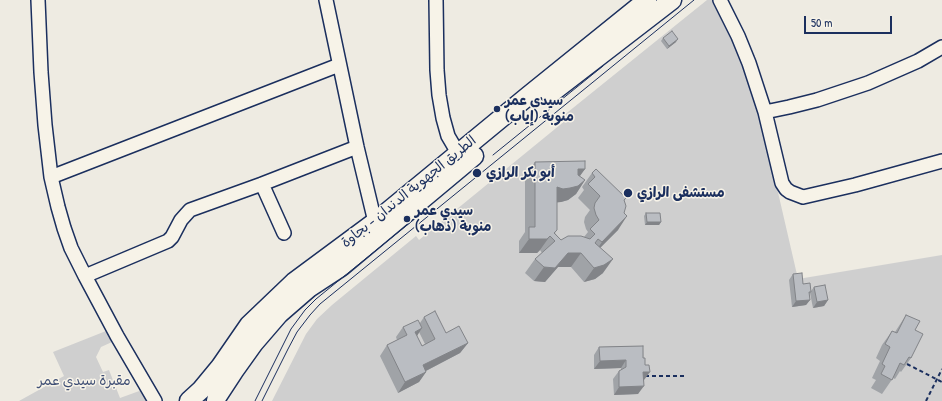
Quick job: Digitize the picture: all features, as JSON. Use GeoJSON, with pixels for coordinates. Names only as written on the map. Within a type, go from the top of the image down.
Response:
{"type":"FeatureCollection","features":[{"type":"Feature","properties":{"kind":"main road"},"geometry":{"type":"LineString","coordinates":[[625,18],[629,0]]}},
{"type":"Feature","properties":{"kind":"main road","name":"الطريق الجهوية الدندان - بجاوة"},"geometry":{"type":"LineString","coordinates":[[216,401],[254,343],[279,314],[309,288],[341,267],[378,227],[458,153],[625,18],[658,3]]}},
{"type":"Feature","properties":{"kind":"main road","name":"الطريق الجهوية الدندان - بجاوة"},"geometry":{"type":"LineString","coordinates":[[189,401],[201,390],[220,367],[249,325],[294,282],[378,227],[540,102],[658,3]]}},
{"type":"Feature","properties":{"kind":"street"},"geometry":{"type":"LineString","coordinates":[[38,0],[41,72],[51,178],[64,228],[71,248],[85,276],[155,401]]}},
{"type":"Feature","properties":{"kind":"street"},"geometry":{"type":"LineString","coordinates":[[326,0],[357,147],[378,227]]}},
{"type":"Feature","properties":{"kind":"street"},"geometry":{"type":"LineString","coordinates":[[436,0],[437,70],[439,95],[448,136],[458,153]]}},
{"type":"Feature","properties":{"kind":"street"},"geometry":{"type":"LineString","coordinates":[[720,0],[738,36],[749,63],[765,112],[782,183],[786,189],[803,197],[855,185],[942,161]]}},
{"type":"Feature","properties":{"kind":"street"},"geometry":{"type":"LineString","coordinates":[[765,112],[817,100],[868,83],[918,61],[942,47]]}},
{"type":"Feature","properties":{"kind":"street"},"geometry":{"type":"LineString","coordinates":[[51,178],[339,65]]}},
{"type":"Feature","properties":{"kind":"street"},"geometry":{"type":"LineString","coordinates":[[85,276],[168,241],[172,237],[181,220],[190,210],[357,147]]}},
{"type":"Feature","properties":{"kind":"street"},"geometry":{"type":"LineString","coordinates":[[262,184],[284,233]]}},
{"type":"Feature","properties":{"kind":"path"},"geometry":{"type":"LineString","coordinates":[[907,364],[942,382]]}},
{"type":"Feature","properties":{"kind":"path"},"geometry":{"type":"LineString","coordinates":[[926,401],[942,370]]}},
{"type":"Feature","properties":{"kind":"path"},"geometry":{"type":"LineString","coordinates":[[645,376],[685,376]]}},
{"type":"Feature","properties":{"kind":"green space","name":"مستشفى الرازي"},"geometry":{"type":"Polygon","coordinates":[[[707,0],[717,0],[743,61],[768,149],[798,279],[942,255],[942,401],[272,401],[306,334],[317,319],[332,305],[416,236],[419,240],[566,120],[563,116],[707,0]]]}},
{"type":"Feature","properties":{"kind":"green space","name":"مقبرة سيدي عمر"},"geometry":{"type":"Polygon","coordinates":[[[106,331],[112,342],[101,347],[96,357],[103,372],[109,370],[120,398],[142,390],[147,401],[19,401],[64,376],[53,352],[106,331]]]}},
{"type":"Feature","properties":{"kind":"building"},"geometry":{"type":"Polygon","coordinates":[[[672,31],[678,39],[669,46],[663,38],[672,31]]]}},
{"type":"Feature","properties":{"kind":"building"},"geometry":{"type":"Polygon","coordinates":[[[585,161],[585,169],[578,169],[578,175],[585,180],[578,186],[570,188],[563,189],[557,187],[557,230],[554,233],[561,240],[568,236],[581,236],[590,239],[595,234],[590,229],[599,220],[594,208],[595,203],[600,196],[588,184],[595,177],[592,173],[596,169],[626,198],[624,200],[626,206],[624,213],[627,216],[602,242],[598,239],[595,243],[613,259],[604,265],[594,268],[581,253],[568,253],[555,268],[544,267],[535,259],[555,241],[550,236],[547,239],[529,239],[529,227],[535,227],[535,162],[585,161]]]}},
{"type":"Feature","properties":{"kind":"building"},"geometry":{"type":"Polygon","coordinates":[[[646,213],[660,213],[661,222],[647,222],[646,213]]]}},
{"type":"Feature","properties":{"kind":"building"},"geometry":{"type":"Polygon","coordinates":[[[802,273],[803,284],[810,283],[810,300],[796,301],[793,274],[802,273]]]}},
{"type":"Feature","properties":{"kind":"building"},"geometry":{"type":"Polygon","coordinates":[[[825,285],[828,300],[817,302],[814,287],[825,285]]]}},
{"type":"Feature","properties":{"kind":"building"},"geometry":{"type":"Polygon","coordinates":[[[435,311],[446,333],[459,326],[468,343],[423,365],[426,372],[405,382],[387,345],[407,335],[403,327],[418,320],[422,328],[415,332],[422,346],[435,339],[424,317],[435,311]]]}},
{"type":"Feature","properties":{"kind":"building"},"geometry":{"type":"Polygon","coordinates":[[[906,315],[920,321],[915,330],[923,334],[911,358],[909,357],[904,365],[900,363],[892,380],[881,374],[885,366],[882,364],[890,347],[885,344],[892,331],[897,333],[906,315]]]}},
{"type":"Feature","properties":{"kind":"building"},"geometry":{"type":"Polygon","coordinates":[[[643,346],[643,358],[645,358],[645,365],[649,365],[650,372],[643,372],[644,386],[619,387],[619,371],[626,367],[626,360],[600,361],[599,347],[643,346]]]}},
{"type":"Feature","properties":{"kind":"tram line"},"geometry":{"type":"LineString","coordinates":[[262,401],[297,332],[320,304],[694,0]]}},
{"type":"Feature","properties":{"kind":"tram line"},"geometry":{"type":"LineString","coordinates":[[493,155],[603,66]]}},
{"type":"Feature","properties":{"kind":"tram line"},"geometry":{"type":"LineString","coordinates":[[255,401],[291,329],[305,310],[316,299],[417,217]]}},
{"type":"Feature","properties":{"kind":"place","name":"سيدي عمر منوبة (إياب)"},"geometry":{"type":"Point","coordinates":[497,109]}},
{"type":"Feature","properties":{"kind":"place","name":"أبو بكر الرازي"},"geometry":{"type":"Point","coordinates":[477,173]}},
{"type":"Feature","properties":{"kind":"place","name":"مستشفى الرازي"},"geometry":{"type":"Point","coordinates":[628,193]}},
{"type":"Feature","properties":{"kind":"place","name":"سيدي عمر منوبة (ذهاب)"},"geometry":{"type":"Point","coordinates":[407,219]}}]}
